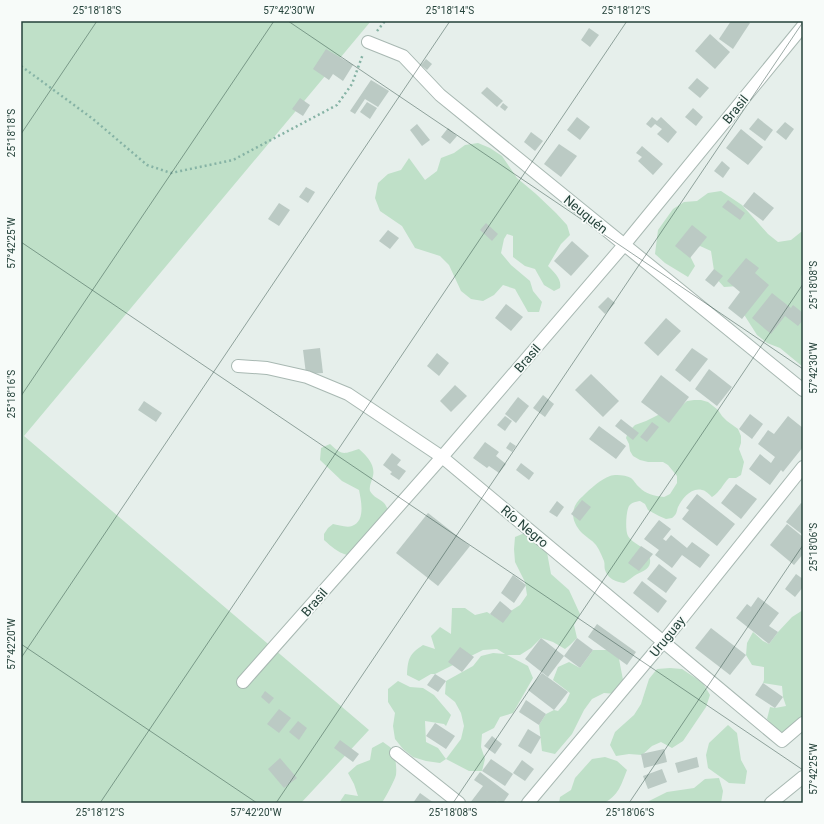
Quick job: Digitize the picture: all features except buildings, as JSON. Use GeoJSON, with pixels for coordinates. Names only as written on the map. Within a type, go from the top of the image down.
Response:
{"type":"FeatureCollection","features":[{"type":"Feature","properties":{"kind":"street","name":"Brasil"},"geometry":{"type":"LineString","coordinates":[[243,682],[442,457],[624,245],[803,26]]}},
{"type":"Feature","properties":{"kind":"street","name":"Neuquén"},"geometry":{"type":"LineString","coordinates":[[368,42],[403,56],[440,96],[803,390]]}},
{"type":"Feature","properties":{"kind":"street","name":"Río Negro"},"geometry":{"type":"LineString","coordinates":[[238,366],[267,368],[307,377],[348,394],[442,457],[782,741],[803,723]]}},
{"type":"Feature","properties":{"kind":"street","name":"Uruguay"},"geometry":{"type":"LineString","coordinates":[[528,803],[664,642],[803,467]]}},
{"type":"Feature","properties":{"kind":"street"},"geometry":{"type":"LineString","coordinates":[[396,753],[459,803]]}},
{"type":"Feature","properties":{"kind":"street"},"geometry":{"type":"LineString","coordinates":[[771,803],[803,777]]}},
{"type":"Feature","properties":{"kind":"path"},"geometry":{"type":"LineString","coordinates":[[21,66],[93,118],[147,165],[171,173],[233,160],[337,104],[352,84],[368,42],[385,21]]}},
{"type":"Feature","properties":{"kind":"green space"},"geometry":{"type":"Polygon","coordinates":[[[21,21],[371,21],[24,436],[369,730],[301,803],[21,803],[21,21]]]}},
{"type":"Feature","properties":{"kind":"green space"},"geometry":{"type":"Polygon","coordinates":[[[478,143],[490,148],[502,156],[517,178],[536,194],[567,225],[570,235],[561,244],[548,266],[560,282],[560,288],[554,291],[544,285],[535,269],[525,266],[513,257],[513,236],[507,234],[504,239],[501,253],[511,265],[530,281],[533,291],[542,302],[539,312],[528,312],[515,289],[503,285],[494,295],[483,301],[471,299],[461,291],[449,265],[440,256],[415,248],[402,226],[380,211],[375,198],[378,183],[388,174],[401,170],[409,158],[425,180],[437,171],[441,158],[454,153],[465,145],[478,143]]]}},
{"type":"Feature","properties":{"kind":"green space"},"geometry":{"type":"Polygon","coordinates":[[[721,191],[742,205],[768,234],[778,242],[791,240],[803,232],[803,273],[801,276],[801,290],[803,291],[803,367],[780,348],[767,343],[757,335],[743,313],[747,300],[738,286],[724,287],[715,277],[711,251],[700,246],[689,254],[695,266],[688,277],[665,263],[655,254],[658,230],[673,209],[684,202],[697,201],[708,193],[721,191]]]}},
{"type":"Feature","properties":{"kind":"green space"},"geometry":{"type":"Polygon","coordinates":[[[694,400],[708,402],[718,410],[727,421],[738,429],[741,436],[739,449],[744,462],[741,475],[736,478],[729,478],[712,497],[703,490],[694,490],[687,494],[678,507],[676,514],[672,518],[666,519],[659,516],[648,510],[645,504],[640,501],[631,504],[627,512],[627,533],[631,539],[646,551],[650,558],[650,563],[646,569],[624,583],[615,581],[606,573],[604,561],[596,545],[582,533],[575,523],[573,514],[574,509],[579,500],[596,484],[607,477],[615,475],[631,478],[638,486],[650,494],[664,497],[670,494],[677,483],[677,476],[668,465],[663,462],[648,462],[633,456],[626,438],[628,432],[635,425],[658,415],[672,414],[687,401],[694,400]]]}},
{"type":"Feature","properties":{"kind":"green space"},"geometry":{"type":"Polygon","coordinates":[[[330,444],[338,451],[343,453],[359,449],[366,455],[371,462],[373,470],[370,491],[384,503],[388,509],[385,515],[354,552],[347,555],[337,551],[324,540],[324,534],[333,524],[348,527],[356,523],[361,515],[361,499],[359,490],[342,481],[320,460],[321,448],[330,444]]]}},
{"type":"Feature","properties":{"kind":"green space"},"geometry":{"type":"Polygon","coordinates":[[[527,532],[546,547],[551,574],[569,590],[580,614],[574,625],[577,638],[565,649],[553,642],[541,638],[531,648],[520,655],[507,655],[528,666],[533,678],[513,713],[500,717],[494,728],[482,734],[481,747],[485,759],[482,771],[469,771],[446,759],[461,739],[464,726],[461,713],[455,702],[445,694],[446,681],[473,666],[481,656],[493,653],[505,654],[497,649],[483,650],[419,681],[407,675],[410,657],[423,645],[435,649],[431,636],[440,627],[451,634],[452,608],[465,608],[475,615],[487,612],[498,619],[520,605],[527,595],[525,582],[515,562],[515,537],[527,532]]]}},
{"type":"Feature","properties":{"kind":"green space"},"geometry":{"type":"Polygon","coordinates":[[[803,610],[803,732],[786,733],[779,731],[767,719],[770,707],[775,708],[786,706],[782,686],[763,683],[764,667],[752,665],[746,655],[747,643],[753,632],[769,644],[792,617],[803,610]]]}},
{"type":"Feature","properties":{"kind":"green space"},"geometry":{"type":"Polygon","coordinates":[[[593,650],[610,650],[619,659],[624,685],[617,694],[604,693],[592,699],[584,710],[572,734],[555,754],[542,751],[539,725],[546,714],[554,710],[558,711],[566,702],[570,693],[553,680],[558,667],[569,662],[580,668],[593,650]]]}},
{"type":"Feature","properties":{"kind":"green space"},"geometry":{"type":"Polygon","coordinates":[[[657,669],[682,669],[703,683],[710,695],[706,707],[683,741],[672,748],[661,742],[652,746],[642,755],[629,754],[616,756],[610,745],[615,732],[634,715],[641,704],[649,679],[657,669]]]}},
{"type":"Feature","properties":{"kind":"green space"},"geometry":{"type":"Polygon","coordinates":[[[398,681],[410,687],[423,688],[434,695],[451,715],[446,726],[444,724],[425,721],[426,742],[438,748],[446,759],[440,763],[413,757],[403,749],[395,739],[393,726],[395,713],[388,702],[388,689],[398,681]]]}},
{"type":"Feature","properties":{"kind":"green space"},"geometry":{"type":"Polygon","coordinates":[[[728,725],[737,733],[741,760],[747,771],[745,784],[729,783],[708,768],[706,755],[709,743],[728,725]]]}},
{"type":"Feature","properties":{"kind":"green space"},"geometry":{"type":"Polygon","coordinates":[[[383,742],[394,750],[396,775],[382,803],[339,803],[345,794],[358,796],[348,773],[357,765],[370,760],[372,748],[383,742]]]}},
{"type":"Feature","properties":{"kind":"green space"},"geometry":{"type":"Polygon","coordinates":[[[605,757],[617,761],[627,770],[619,789],[613,797],[604,803],[559,803],[560,797],[571,790],[575,778],[592,759],[605,757]]]}},
{"type":"Feature","properties":{"kind":"green space"},"geometry":{"type":"Polygon","coordinates":[[[719,778],[723,791],[721,803],[645,803],[667,792],[694,788],[705,779],[719,778]]]}}]}
